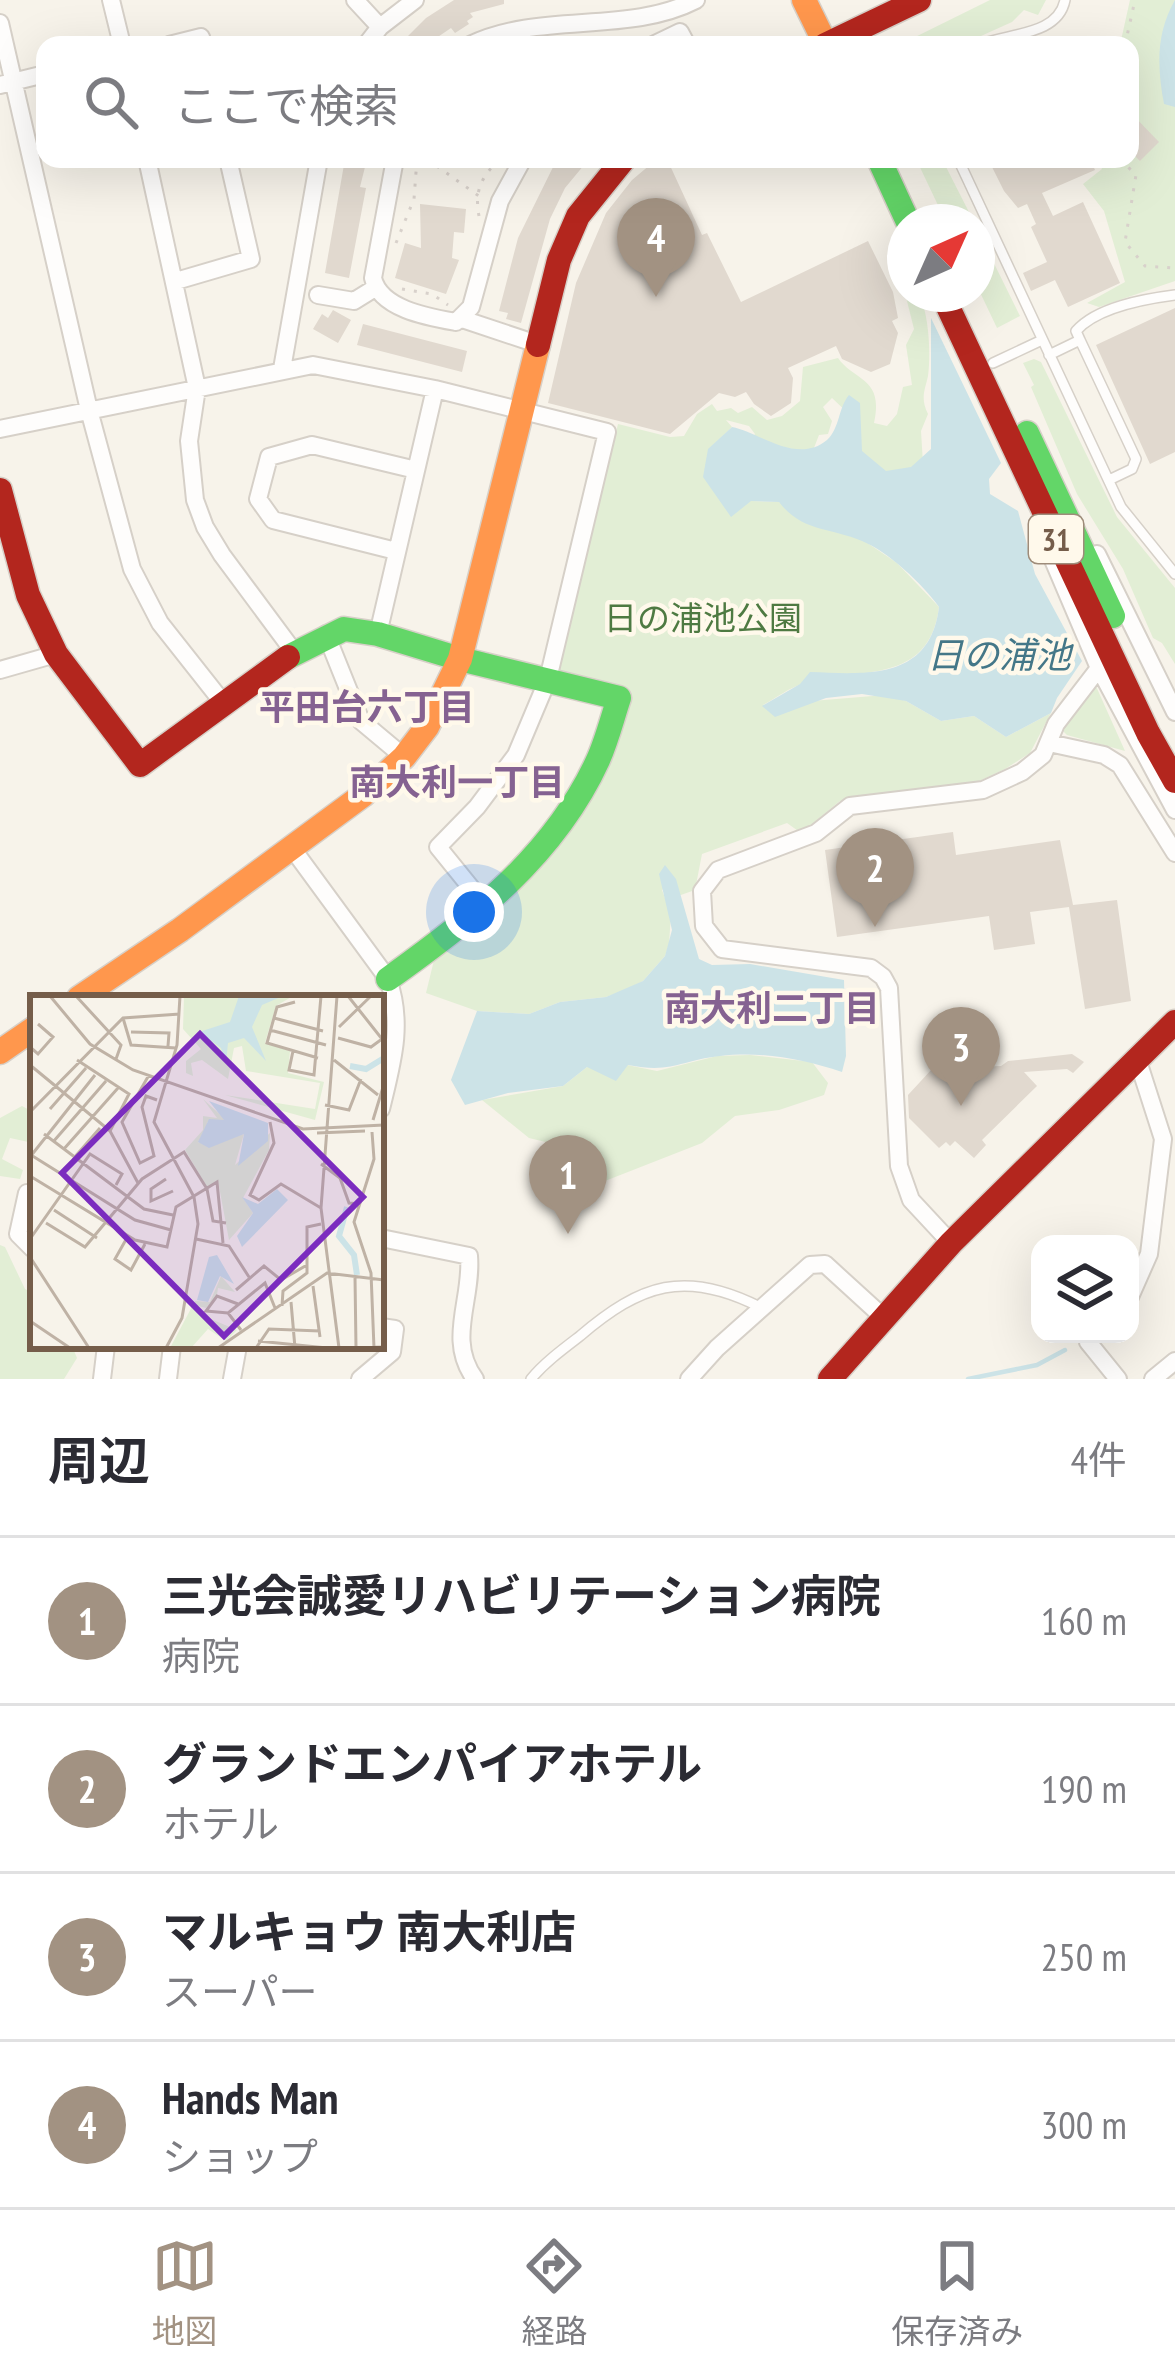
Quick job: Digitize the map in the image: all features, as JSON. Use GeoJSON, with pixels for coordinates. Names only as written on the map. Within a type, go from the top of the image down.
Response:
{"type":"FeatureCollection","features":[{"type":"Feature","properties":{"kind":"street"},"geometry":{"type":"LineString","coordinates":[[110,0],[120,36]]}},
{"type":"Feature","properties":{"kind":"street"},"geometry":{"type":"LineString","coordinates":[[355,0],[380,27]]}},
{"type":"Feature","properties":{"kind":"street"},"geometry":{"type":"LineString","coordinates":[[373,36],[415,0]]}},
{"type":"Feature","properties":{"kind":"street"},"geometry":{"type":"LineString","coordinates":[[497,36],[671,13],[696,0]]}},
{"type":"Feature","properties":{"kind":"street"},"geometry":{"type":"LineString","coordinates":[[804,0],[828,36]]}},
{"type":"Feature","properties":{"kind":"street"},"geometry":{"type":"LineString","coordinates":[[825,0],[832,36]]}},
{"type":"Feature","properties":{"kind":"street"},"geometry":{"type":"LineString","coordinates":[[847,36],[919,0]]}},
{"type":"Feature","properties":{"kind":"street"},"geometry":{"type":"LineString","coordinates":[[671,13],[682,36]]}},
{"type":"Feature","properties":{"kind":"street"},"geometry":{"type":"LineString","coordinates":[[0,23],[7,83],[36,141]]}},
{"type":"Feature","properties":{"kind":"street"},"geometry":{"type":"LineString","coordinates":[[42,168],[88,410],[132,569],[160,623],[224,704]]}},
{"type":"Feature","properties":{"kind":"street"},"geometry":{"type":"LineString","coordinates":[[149,168],[197,388],[189,441],[190,476],[205,527],[294,652]]}},
{"type":"Feature","properties":{"kind":"street"},"geometry":{"type":"LineString","coordinates":[[176,281],[251,259],[230,168]]}},
{"type":"Feature","properties":{"kind":"street"},"geometry":{"type":"LineString","coordinates":[[283,368],[317,168]]}},
{"type":"Feature","properties":{"kind":"street"},"geometry":{"type":"LineString","coordinates":[[393,168],[375,288],[387,302],[450,321],[459,310],[471,307],[499,207],[518,168]]}},
{"type":"Feature","properties":{"kind":"street"},"geometry":{"type":"LineString","coordinates":[[84,995],[363,795],[404,757],[437,710],[460,659],[559,260],[578,216],[617,168]]}},
{"type":"Feature","properties":{"kind":"street"},"geometry":{"type":"LineString","coordinates":[[883,168],[900,204]]}},
{"type":"Feature","properties":{"kind":"street"},"geometry":{"type":"LineString","coordinates":[[902,168],[919,204]]}},
{"type":"Feature","properties":{"kind":"street"},"geometry":{"type":"LineString","coordinates":[[318,296],[354,301],[375,288]]}},
{"type":"Feature","properties":{"kind":"street"},"geometry":{"type":"LineString","coordinates":[[459,310],[537,344]]}},
{"type":"Feature","properties":{"kind":"street","name":"31"},"geometry":{"type":"LineString","coordinates":[[950,312],[1175,782]]}},
{"type":"Feature","properties":{"kind":"street","name":"31"},"geometry":{"type":"LineString","coordinates":[[969,312],[1175,744]]}},
{"type":"Feature","properties":{"kind":"street"},"geometry":{"type":"LineString","coordinates":[[0,429],[313,365],[435,388],[607,432],[548,680],[516,755],[438,847],[485,905]]}},
{"type":"Feature","properties":{"kind":"street"},"geometry":{"type":"LineString","coordinates":[[378,634],[435,388]]}},
{"type":"Feature","properties":{"kind":"street"},"geometry":{"type":"LineString","coordinates":[[396,551],[274,520],[258,499],[269,458],[312,445],[416,470]]}},
{"type":"Feature","properties":{"kind":"street"},"geometry":{"type":"LineString","coordinates":[[1023,469],[1044,541],[1099,668],[1175,810]]}},
{"type":"Feature","properties":{"kind":"street"},"geometry":{"type":"LineString","coordinates":[[0,490],[7,549],[56,654],[140,765],[294,652],[344,629],[619,698],[598,761],[561,824],[511,885],[388,979]]}},
{"type":"Feature","properties":{"kind":"street"},"geometry":{"type":"LineString","coordinates":[[1062,505],[1117,589],[1175,712]]}},
{"type":"Feature","properties":{"kind":"street"},"geometry":{"type":"LineString","coordinates":[[326,634],[361,721],[404,757]]}},
{"type":"Feature","properties":{"kind":"street"},"geometry":{"type":"LineString","coordinates":[[0,670],[56,654]]}},
{"type":"Feature","properties":{"kind":"street"},"geometry":{"type":"LineString","coordinates":[[951,1243],[911,1200],[898,1166],[889,988],[883,976],[871,968],[722,949],[704,926],[702,891],[718,870],[817,833],[850,806],[982,790],[1022,772],[1043,755],[1056,724],[1099,668]]}},
{"type":"Feature","properties":{"kind":"street"},"geometry":{"type":"LineString","coordinates":[[1049,743],[1104,755],[1120,765],[1175,853]]}},
{"type":"Feature","properties":{"kind":"street"},"geometry":{"type":"LineString","coordinates":[[292,848],[388,979],[395,998],[398,1037],[384,1096]]}},
{"type":"Feature","properties":{"kind":"street"},"geometry":{"type":"LineString","coordinates":[[830,1379],[951,1243],[1175,1022]]}},
{"type":"Feature","properties":{"kind":"street"},"geometry":{"type":"LineString","coordinates":[[0,1052],[30,1031]]}},
{"type":"Feature","properties":{"kind":"street"},"geometry":{"type":"LineString","coordinates":[[1137,1058],[1169,1138],[1149,1254],[1139,1277]]}},
{"type":"Feature","properties":{"kind":"street"},"geometry":{"type":"LineString","coordinates":[[30,1194],[18,1234],[30,1246]]}},
{"type":"Feature","properties":{"kind":"street"},"geometry":{"type":"LineString","coordinates":[[1158,1202],[1175,1217]]}},
{"type":"Feature","properties":{"kind":"street"},"geometry":{"type":"LineString","coordinates":[[384,1239],[469,1256],[460,1340],[464,1362],[475,1379]]}},
{"type":"Feature","properties":{"kind":"street"},"geometry":{"type":"LineString","coordinates":[[689,1379],[810,1264],[825,1264],[882,1316]]}},
{"type":"Feature","properties":{"kind":"street"},"geometry":{"type":"LineString","coordinates":[[361,1379],[392,1352],[395,1329],[384,1327]]}},
{"type":"Feature","properties":{"kind":"street"},"geometry":{"type":"LineString","coordinates":[[1089,1343],[1118,1379]]}},
{"type":"Feature","properties":{"kind":"street"},"geometry":{"type":"LineString","coordinates":[[102,1379],[106,1349]]}},
{"type":"Feature","properties":{"kind":"street"},"geometry":{"type":"LineString","coordinates":[[168,1379],[172,1349]]}},
{"type":"Feature","properties":{"kind":"street"},"geometry":{"type":"LineString","coordinates":[[232,1379],[237,1349]]}},
{"type":"Feature","properties":{"kind":"street"},"geometry":{"type":"LineString","coordinates":[[1153,1379],[1175,1361]]}},
{"type":"Feature","properties":{"kind":"lane"},"geometry":{"type":"LineString","coordinates":[[1012,36],[1050,25],[1065,0]]}},
{"type":"Feature","properties":{"kind":"lane"},"geometry":{"type":"LineString","coordinates":[[962,168],[1121,507],[1175,574]]}},
{"type":"Feature","properties":{"kind":"lane"},"geometry":{"type":"LineString","coordinates":[[1109,480],[1132,469],[1136,459],[1076,331],[1084,322],[1139,300],[1175,295]]}},
{"type":"Feature","properties":{"kind":"lane"},"geometry":{"type":"LineString","coordinates":[[993,363],[1042,340]]}},
{"type":"Feature","properties":{"kind":"lane"},"geometry":{"type":"LineString","coordinates":[[1049,355],[1080,340]]}},
{"type":"Feature","properties":{"kind":"lane"},"geometry":{"type":"LineString","coordinates":[[531,1379],[608,1312],[640,1292],[678,1285],[741,1298],[762,1308]]}},
{"type":"Feature","properties":{"kind":"path"},"geometry":{"type":"LineString","coordinates":[[1127,36],[1135,0]]}},
{"type":"Feature","properties":{"kind":"path"},"geometry":{"type":"LineString","coordinates":[[392,250],[414,199],[416,168]]}},
{"type":"Feature","properties":{"kind":"path"},"geometry":{"type":"LineString","coordinates":[[440,168],[499,207]]}},
{"type":"Feature","properties":{"kind":"path"},"geometry":{"type":"LineString","coordinates":[[481,226],[477,194],[491,168]]}},
{"type":"Feature","properties":{"kind":"path"},"geometry":{"type":"LineString","coordinates":[[1129,168],[1136,175],[1125,242],[1149,268],[1175,268]]}},
{"type":"Feature","properties":{"kind":"path"},"geometry":{"type":"LineString","coordinates":[[395,291],[432,294],[459,310]]}},
{"type":"Feature","properties":{"kind":"green space"},"geometry":{"type":"Polygon","coordinates":[[[990,0],[1046,0],[1038,15],[1024,10],[1012,22],[981,36],[917,36],[990,0]]]}},
{"type":"Feature","properties":{"kind":"green space"},"geometry":{"type":"Polygon","coordinates":[[[1130,0],[1175,0],[1175,281],[1099,307],[1087,303],[1125,282],[1104,211],[1083,184],[1102,168],[1139,168],[1139,36],[1122,36],[1130,0]]]}},
{"type":"Feature","properties":{"kind":"green space"},"geometry":{"type":"Polygon","coordinates":[[[920,168],[947,168],[965,204],[937,204],[920,168]]]}},
{"type":"Feature","properties":{"kind":"green space"},"geometry":{"type":"Polygon","coordinates":[[[995,265],[1020,316],[997,328],[989,312],[995,312],[995,265]]]}},
{"type":"Feature","properties":{"kind":"green space","name":"日の浦池公園"},"geometry":{"type":"Polygon","coordinates":[[[910,312],[924,312],[929,367],[924,399],[928,414],[921,431],[923,464],[894,475],[862,467],[852,417],[832,398],[823,407],[832,421],[828,434],[819,435],[810,458],[750,441],[755,434],[749,426],[726,420],[732,427],[709,449],[751,501],[779,502],[866,542],[897,563],[939,607],[933,632],[922,650],[907,661],[805,683],[763,705],[885,695],[941,721],[974,716],[1006,737],[1051,713],[1030,753],[975,783],[840,801],[801,833],[787,823],[702,854],[695,890],[678,896],[675,879],[662,890],[671,914],[665,956],[643,981],[626,990],[560,1002],[529,1014],[477,1011],[426,993],[435,956],[542,861],[629,693],[558,673],[618,424],[670,437],[684,436],[697,414],[712,404],[717,411],[731,408],[738,413],[752,407],[767,420],[782,416],[800,401],[803,367],[838,358],[871,389],[874,423],[887,426],[897,414],[903,387],[912,385],[906,345],[914,329],[910,312]]]}},
{"type":"Feature","properties":{"kind":"green space"},"geometry":{"type":"Polygon","coordinates":[[[1041,362],[1117,517],[1175,588],[1175,664],[1162,643],[1153,638],[1123,569],[1077,494],[1023,363],[1041,362]]]}},
{"type":"Feature","properties":{"kind":"green space"},"geometry":{"type":"Polygon","coordinates":[[[1095,684],[1125,751],[1067,735],[1060,728],[1095,684]]]}},
{"type":"Feature","properties":{"kind":"green space"},"geometry":{"type":"Polygon","coordinates":[[[717,1056],[812,1062],[828,1083],[824,1095],[779,1110],[735,1116],[702,1143],[582,1190],[573,1187],[554,1144],[529,1138],[482,1100],[563,1086],[587,1067],[627,1065],[657,1071],[717,1056]]]}},
{"type":"Feature","properties":{"kind":"green space"},"geometry":{"type":"Polygon","coordinates":[[[22,1106],[30,1110],[30,1142],[10,1138],[2,1159],[23,1170],[20,1179],[0,1176],[0,1118],[22,1106]]]}},
{"type":"Feature","properties":{"kind":"green space"},"geometry":{"type":"Polygon","coordinates":[[[0,1245],[30,1292],[30,1349],[73,1349],[77,1358],[64,1379],[0,1379],[0,1245]]]}},
{"type":"Feature","properties":{"kind":"water"},"geometry":{"type":"Polygon","coordinates":[[[1175,0],[1175,107],[1164,104],[1159,63],[1164,25],[1175,0]]]}},
{"type":"Feature","properties":{"kind":"water","name":"日の浦池"},"geometry":{"type":"Polygon","coordinates":[[[931,318],[1001,463],[989,479],[990,494],[1018,511],[1035,574],[1082,661],[1051,713],[1006,737],[974,716],[941,721],[906,701],[862,694],[826,698],[775,717],[762,706],[800,684],[810,672],[873,672],[909,661],[933,631],[939,607],[882,552],[807,524],[779,502],[751,501],[731,517],[703,477],[708,449],[732,427],[778,445],[815,447],[831,435],[849,395],[860,403],[862,451],[886,471],[911,467],[931,449],[931,318]]]}},
{"type":"Feature","properties":{"kind":"water"},"geometry":{"type":"Polygon","coordinates":[[[665,865],[676,879],[699,959],[712,965],[750,964],[844,980],[846,1056],[842,1072],[767,1055],[706,1058],[666,1067],[628,1065],[616,1081],[587,1067],[563,1086],[465,1105],[451,1080],[477,1011],[529,1014],[560,1002],[606,997],[643,981],[665,956],[672,930],[659,874],[665,865]]]}},
{"type":"Feature","properties":{"kind":"building"},"geometry":{"type":"Polygon","coordinates":[[[454,0],[504,0],[504,4],[470,13],[469,24],[455,33],[451,28],[439,36],[408,36],[454,0]]]}},
{"type":"Feature","properties":{"kind":"building"},"geometry":{"type":"Polygon","coordinates":[[[1139,121],[1159,142],[1139,160],[1139,121]]]}},
{"type":"Feature","properties":{"kind":"building"},"geometry":{"type":"Polygon","coordinates":[[[343,168],[365,168],[360,187],[366,188],[349,278],[325,273],[343,168]]]}},
{"type":"Feature","properties":{"kind":"building"},"geometry":{"type":"Polygon","coordinates":[[[553,168],[582,168],[550,219],[521,323],[506,319],[508,313],[499,311],[518,238],[553,168]]]}},
{"type":"Feature","properties":{"kind":"building"},"geometry":{"type":"Polygon","coordinates":[[[646,168],[671,168],[702,235],[707,233],[741,302],[868,241],[887,280],[887,312],[897,312],[898,318],[892,321],[898,333],[890,364],[871,372],[842,359],[836,346],[788,368],[793,378],[791,403],[771,416],[746,392],[735,397],[719,393],[670,434],[548,403],[576,283],[606,213],[646,168]]]}},
{"type":"Feature","properties":{"kind":"building"},"geometry":{"type":"Polygon","coordinates":[[[992,168],[1094,168],[1042,193],[1053,216],[1083,202],[1120,283],[1068,307],[1055,280],[1031,291],[1023,273],[1047,262],[1031,227],[1036,224],[1027,204],[1018,208],[992,168]]]}},
{"type":"Feature","properties":{"kind":"building"},"geometry":{"type":"Polygon","coordinates":[[[420,204],[466,209],[464,233],[454,232],[452,258],[459,260],[446,294],[395,278],[405,243],[421,248],[420,204]]]}},
{"type":"Feature","properties":{"kind":"building"},"geometry":{"type":"Polygon","coordinates":[[[1175,308],[1175,452],[1150,464],[1096,345],[1175,308]]]}},
{"type":"Feature","properties":{"kind":"building"},"geometry":{"type":"Polygon","coordinates":[[[333,310],[351,320],[338,343],[313,329],[322,314],[328,318],[333,310]]]}},
{"type":"Feature","properties":{"kind":"building"},"geometry":{"type":"Polygon","coordinates":[[[363,324],[467,351],[462,372],[357,345],[363,324]]]}},
{"type":"Feature","properties":{"kind":"building"},"geometry":{"type":"Polygon","coordinates":[[[953,832],[956,855],[1060,840],[1073,905],[1117,900],[1131,1001],[1085,1009],[1069,907],[1030,912],[1035,944],[994,950],[989,916],[837,937],[825,850],[953,832]]]}},
{"type":"Feature","properties":{"kind":"building"},"geometry":{"type":"Polygon","coordinates":[[[1072,1054],[1084,1062],[1073,1073],[1067,1069],[1024,1072],[1037,1086],[982,1140],[986,1145],[974,1158],[955,1141],[939,1148],[909,1118],[908,1095],[932,1069],[1001,1066],[1008,1061],[1072,1054]]]}},
{"type":"Feature","properties":{"kind":"waterway"},"geometry":{"type":"LineString","coordinates":[[968,1379],[1037,1365],[1065,1350]]}},
{"type":"Feature","properties":{"kind":"traffic: fast"},"geometry":{"type":"LineString","coordinates":[[883,168],[900,204]]}},
{"type":"Feature","properties":{"kind":"traffic: fast"},"geometry":{"type":"LineString","coordinates":[[1027,433],[1113,616]]}},
{"type":"Feature","properties":{"kind":"traffic: fast"},"geometry":{"type":"LineString","coordinates":[[288,657],[344,629],[619,698],[580,795],[534,856],[480,909],[388,979]]}},
{"type":"Feature","properties":{"kind":"traffic: slow"},"geometry":{"type":"LineString","coordinates":[[804,0],[822,36]]}},
{"type":"Feature","properties":{"kind":"traffic: slow"},"geometry":{"type":"LineString","coordinates":[[83,995],[363,795],[404,757],[427,727],[460,659],[538,345]]}},
{"type":"Feature","properties":{"kind":"traffic: slow"},"geometry":{"type":"LineString","coordinates":[[0,1052],[30,1031]]}},
{"type":"Feature","properties":{"kind":"traffic: jam"},"geometry":{"type":"LineString","coordinates":[[844,36],[919,0]]}},
{"type":"Feature","properties":{"kind":"traffic: jam"},"geometry":{"type":"LineString","coordinates":[[538,345],[559,260],[578,216],[617,168]]}},
{"type":"Feature","properties":{"kind":"traffic: jam"},"geometry":{"type":"LineString","coordinates":[[950,312],[1148,733],[1175,781]]}},
{"type":"Feature","properties":{"kind":"traffic: jam"},"geometry":{"type":"LineString","coordinates":[[0,490],[28,595],[56,654],[140,765],[288,657]]}},
{"type":"Feature","properties":{"kind":"traffic: jam"},"geometry":{"type":"LineString","coordinates":[[830,1379],[951,1243],[1175,1022]]}},
{"type":"Feature","properties":{"kind":"place","name":"Hands Man"},"geometry":{"type":"Point","coordinates":[656,297]}},
{"type":"Feature","properties":{"kind":"place","name":"グランドエンパイアホテル"},"geometry":{"type":"Point","coordinates":[875,927]}},
{"type":"Feature","properties":{"kind":"place","name":"マルキョウ 南大利店"},"geometry":{"type":"Point","coordinates":[961,1106]}},
{"type":"Feature","properties":{"kind":"place","name":"三光会誠愛リハビリテーション病院"},"geometry":{"type":"Point","coordinates":[568,1234]}},
{"type":"Feature","properties":{"kind":"district","name":"平田台六丁目"},"geometry":{"type":"Point","coordinates":[367,706]}},
{"type":"Feature","properties":{"kind":"district","name":"南大利一丁目"},"geometry":{"type":"Point","coordinates":[457,781]}},
{"type":"Feature","properties":{"kind":"district","name":"南大利二丁目"},"geometry":{"type":"Point","coordinates":[772,1007]}}]}
